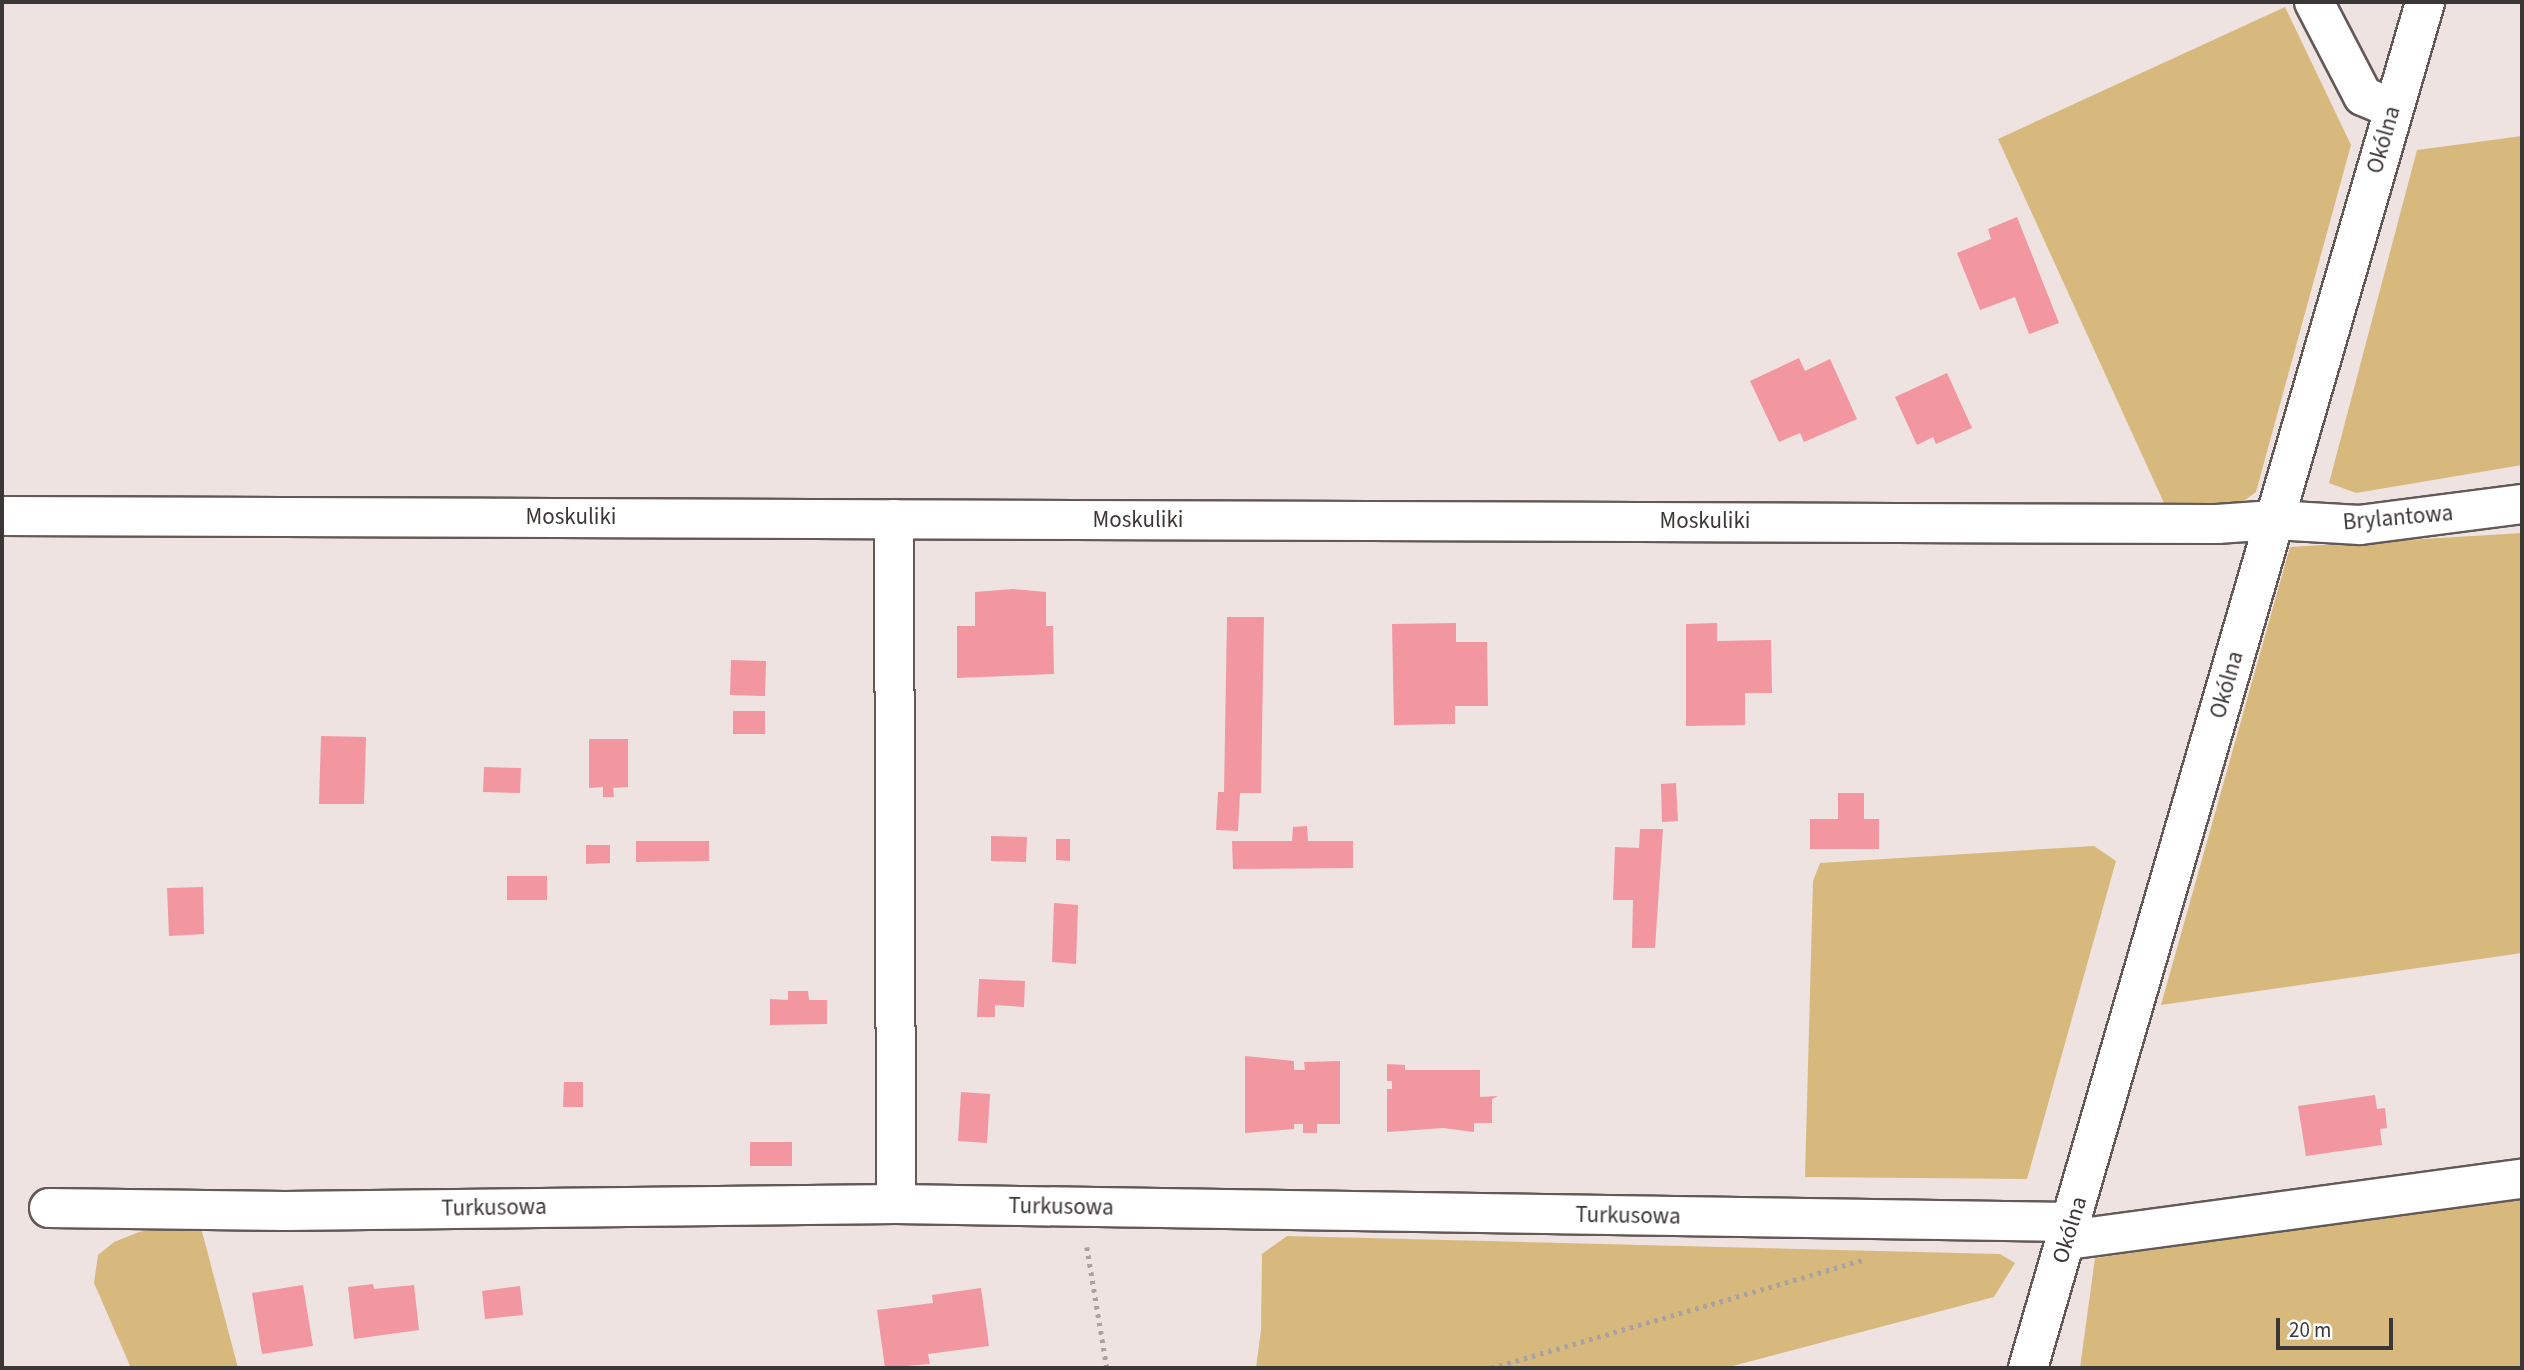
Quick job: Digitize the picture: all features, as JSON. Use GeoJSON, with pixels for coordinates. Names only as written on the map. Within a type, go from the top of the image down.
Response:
{"type":"FeatureCollection","features":[{"type":"Feature","properties":{"kind":"street"},"geometry":{"type":"LineString","coordinates":[[2314,2],[2363,96],[2393,109]]}},
{"type":"Feature","properties":{"kind":"street","name":"Okólna"},"geometry":{"type":"LineString","coordinates":[[2028,1368],[2425,2]]}},
{"type":"Feature","properties":{"kind":"street","name":"Brylantowa"},"geometry":{"type":"LineString","coordinates":[[2274,520],[2360,525],[2522,504]]}},
{"type":"Feature","properties":{"kind":"street","name":"Moskuliki"},"geometry":{"type":"LineString","coordinates":[[2,516],[2217,524],[2274,520]]}},
{"type":"Feature","properties":{"kind":"street"},"geometry":{"type":"LineString","coordinates":[[894,519],[896,1204]]}},
{"type":"Feature","properties":{"kind":"street","name":"Turkusowa"},"geometry":{"type":"LineString","coordinates":[[49,1208],[285,1211],[896,1204],[2070,1231],[2522,1179]]}},
{"type":"Feature","properties":{"kind":"path"},"geometry":{"type":"LineString","coordinates":[[1081,1208],[1107,1368]]}},
{"type":"Feature","properties":{"kind":"path"},"geometry":{"type":"LineString","coordinates":[[1491,1368],[1868,1258]]}},
{"type":"Feature","properties":{"kind":"shaded area"},"geometry":{"type":"Polygon","coordinates":[[[2285,7],[2351,145],[2256,492],[2238,505],[2164,503],[1998,139],[2285,7]]]}},
{"type":"Feature","properties":{"kind":"shaded area"},"geometry":{"type":"Polygon","coordinates":[[[2522,136],[2522,465],[2356,493],[2329,483],[2417,150],[2522,136]]]}},
{"type":"Feature","properties":{"kind":"shaded area"},"geometry":{"type":"Polygon","coordinates":[[[2522,533],[2522,953],[2161,1005],[2290,547],[2522,533]]]}},
{"type":"Feature","properties":{"kind":"shaded area"},"geometry":{"type":"Polygon","coordinates":[[[2094,846],[2116,861],[2027,1179],[1805,1177],[1813,881],[1820,863],[2094,846]]]}},
{"type":"Feature","properties":{"kind":"shaded area"},"geometry":{"type":"Polygon","coordinates":[[[2522,1198],[2522,1368],[2080,1368],[2095,1258],[2522,1198]]]}},
{"type":"Feature","properties":{"kind":"shaded area"},"geometry":{"type":"Polygon","coordinates":[[[199,1220],[238,1368],[131,1368],[94,1283],[98,1255],[114,1242],[139,1232],[199,1220]]]}},
{"type":"Feature","properties":{"kind":"shaded area"},"geometry":{"type":"Polygon","coordinates":[[[1287,1236],[2000,1254],[2015,1263],[1994,1297],[1725,1368],[1256,1368],[1261,1330],[1262,1254],[1287,1236]]]}},
{"type":"Feature","properties":{"kind":"building"},"geometry":{"type":"Polygon","coordinates":[[[2017,217],[2059,323],[2029,334],[2015,297],[1980,310],[1957,253],[1991,239],[1988,229],[2017,217]]]}},
{"type":"Feature","properties":{"kind":"building"},"geometry":{"type":"Polygon","coordinates":[[[1799,358],[1805,371],[1830,359],[1857,419],[1804,442],[1800,433],[1779,442],[1750,381],[1799,358]]]}},
{"type":"Feature","properties":{"kind":"building"},"geometry":{"type":"Polygon","coordinates":[[[1947,373],[1972,428],[1936,444],[1933,437],[1917,445],[1895,397],[1947,373]]]}},
{"type":"Feature","properties":{"kind":"building"},"geometry":{"type":"Polygon","coordinates":[[[1013,589],[1046,592],[1046,626],[1053,626],[1054,674],[957,678],[957,626],[975,626],[975,592],[1013,589]]]}},
{"type":"Feature","properties":{"kind":"building"},"geometry":{"type":"Polygon","coordinates":[[[1227,617],[1264,617],[1261,793],[1240,793],[1238,831],[1216,830],[1218,792],[1224,792],[1227,617]]]}},
{"type":"Feature","properties":{"kind":"building"},"geometry":{"type":"Polygon","coordinates":[[[1456,623],[1456,642],[1487,642],[1488,706],[1455,706],[1455,724],[1394,725],[1392,624],[1456,623]]]}},
{"type":"Feature","properties":{"kind":"building"},"geometry":{"type":"Polygon","coordinates":[[[1717,623],[1717,641],[1771,640],[1772,693],[1745,693],[1745,725],[1686,726],[1686,624],[1717,623]]]}},
{"type":"Feature","properties":{"kind":"building"},"geometry":{"type":"Polygon","coordinates":[[[731,660],[766,661],[765,696],[730,695],[731,660]]]}},
{"type":"Feature","properties":{"kind":"building"},"geometry":{"type":"Polygon","coordinates":[[[733,711],[765,711],[765,734],[733,734],[733,711]]]}},
{"type":"Feature","properties":{"kind":"building"},"geometry":{"type":"Polygon","coordinates":[[[321,736],[366,737],[364,804],[319,804],[321,736]]]}},
{"type":"Feature","properties":{"kind":"building"},"geometry":{"type":"Polygon","coordinates":[[[589,739],[628,739],[628,787],[613,788],[614,797],[603,797],[603,787],[589,788],[589,739]]]}},
{"type":"Feature","properties":{"kind":"building"},"geometry":{"type":"Polygon","coordinates":[[[484,767],[521,768],[520,793],[483,792],[484,767]]]}},
{"type":"Feature","properties":{"kind":"building"},"geometry":{"type":"Polygon","coordinates":[[[1676,783],[1678,821],[1662,822],[1661,784],[1676,783]]]}},
{"type":"Feature","properties":{"kind":"building"},"geometry":{"type":"Polygon","coordinates":[[[1838,793],[1864,793],[1864,819],[1879,819],[1879,849],[1810,849],[1810,819],[1838,819],[1838,793]]]}},
{"type":"Feature","properties":{"kind":"building"},"geometry":{"type":"Polygon","coordinates":[[[1307,826],[1308,841],[1353,841],[1353,868],[1233,869],[1232,841],[1292,841],[1293,827],[1307,826]]]}},
{"type":"Feature","properties":{"kind":"building"},"geometry":{"type":"Polygon","coordinates":[[[1640,829],[1663,829],[1655,948],[1632,948],[1633,900],[1613,900],[1615,847],[1639,848],[1640,829]]]}},
{"type":"Feature","properties":{"kind":"building"},"geometry":{"type":"Polygon","coordinates":[[[991,836],[1027,837],[1026,862],[991,861],[991,836]]]}},
{"type":"Feature","properties":{"kind":"building"},"geometry":{"type":"Polygon","coordinates":[[[1056,839],[1070,839],[1070,861],[1056,860],[1056,839]]]}},
{"type":"Feature","properties":{"kind":"building"},"geometry":{"type":"Polygon","coordinates":[[[636,841],[709,841],[709,861],[636,862],[636,841]]]}},
{"type":"Feature","properties":{"kind":"building"},"geometry":{"type":"Polygon","coordinates":[[[586,845],[610,845],[610,863],[586,864],[586,845]]]}},
{"type":"Feature","properties":{"kind":"building"},"geometry":{"type":"Polygon","coordinates":[[[507,876],[547,876],[547,900],[507,900],[507,876]]]}},
{"type":"Feature","properties":{"kind":"building"},"geometry":{"type":"Polygon","coordinates":[[[203,887],[204,934],[169,936],[167,888],[203,887]]]}},
{"type":"Feature","properties":{"kind":"building"},"geometry":{"type":"Polygon","coordinates":[[[1054,903],[1078,905],[1076,964],[1052,962],[1054,903]]]}},
{"type":"Feature","properties":{"kind":"building"},"geometry":{"type":"Polygon","coordinates":[[[979,979],[1025,981],[1024,1007],[995,1005],[995,1017],[977,1017],[979,979]]]}},
{"type":"Feature","properties":{"kind":"building"},"geometry":{"type":"Polygon","coordinates":[[[788,991],[808,991],[809,1000],[827,1000],[827,1024],[770,1025],[770,999],[788,1000],[788,991]]]}},
{"type":"Feature","properties":{"kind":"building"},"geometry":{"type":"Polygon","coordinates":[[[1245,1056],[1294,1061],[1294,1070],[1305,1070],[1304,1062],[1340,1061],[1340,1124],[1317,1124],[1317,1133],[1303,1133],[1303,1124],[1294,1124],[1294,1129],[1245,1133],[1245,1056]]]}},
{"type":"Feature","properties":{"kind":"building"},"geometry":{"type":"Polygon","coordinates":[[[1387,1064],[1405,1065],[1405,1070],[1480,1070],[1480,1097],[1498,1096],[1492,1099],[1492,1123],[1474,1123],[1474,1132],[1443,1128],[1387,1132],[1387,1089],[1392,1089],[1392,1081],[1387,1081],[1387,1064]]]}},
{"type":"Feature","properties":{"kind":"building"},"geometry":{"type":"Polygon","coordinates":[[[564,1082],[583,1082],[583,1107],[563,1107],[564,1082]]]}},
{"type":"Feature","properties":{"kind":"building"},"geometry":{"type":"Polygon","coordinates":[[[961,1092],[990,1094],[987,1143],[958,1141],[961,1092]]]}},
{"type":"Feature","properties":{"kind":"building"},"geometry":{"type":"Polygon","coordinates":[[[2375,1095],[2377,1109],[2385,1108],[2387,1128],[2380,1129],[2382,1145],[2306,1156],[2298,1106],[2375,1095]]]}},
{"type":"Feature","properties":{"kind":"building"},"geometry":{"type":"Polygon","coordinates":[[[750,1142],[792,1142],[792,1166],[750,1166],[750,1142]]]}},
{"type":"Feature","properties":{"kind":"building"},"geometry":{"type":"Polygon","coordinates":[[[373,1284],[374,1289],[414,1285],[419,1330],[354,1339],[348,1287],[373,1284]]]}},
{"type":"Feature","properties":{"kind":"building"},"geometry":{"type":"Polygon","coordinates":[[[303,1285],[313,1346],[262,1354],[252,1293],[303,1285]]]}},
{"type":"Feature","properties":{"kind":"building"},"geometry":{"type":"Polygon","coordinates":[[[520,1286],[523,1315],[485,1319],[482,1291],[520,1286]]]}},
{"type":"Feature","properties":{"kind":"building"},"geometry":{"type":"Polygon","coordinates":[[[981,1288],[989,1346],[928,1354],[930,1364],[885,1368],[877,1310],[933,1303],[932,1295],[981,1288]]]}}]}
